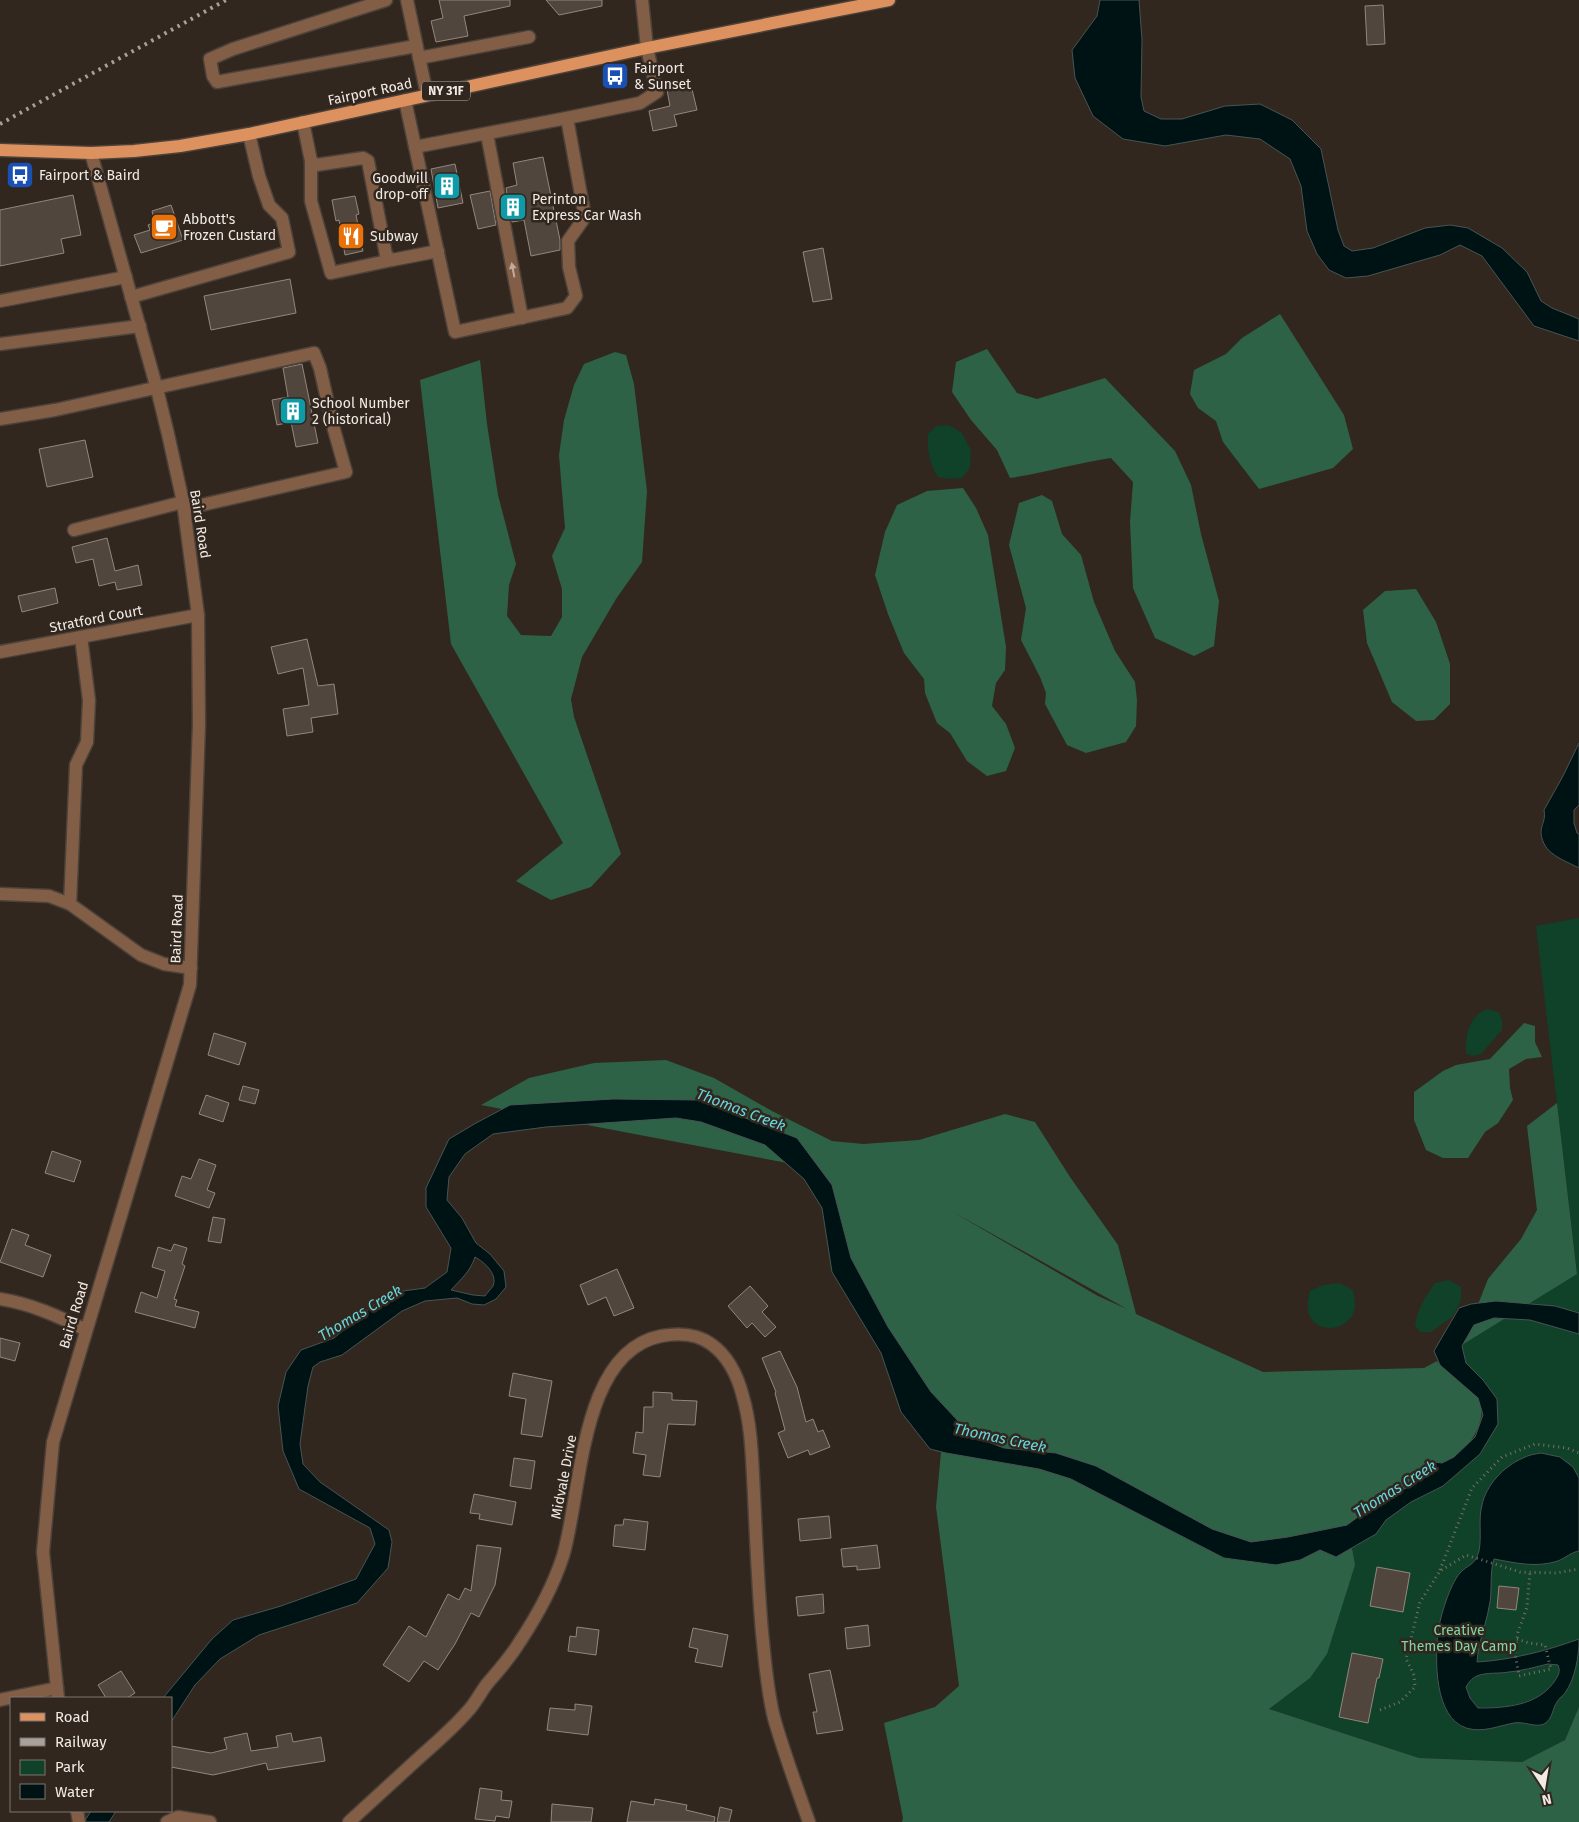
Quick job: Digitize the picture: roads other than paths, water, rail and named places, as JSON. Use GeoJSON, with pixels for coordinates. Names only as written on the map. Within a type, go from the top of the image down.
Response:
{"type":"FeatureCollection","features":[{"type":"Feature","properties":{"kind":"main road","name":"Fairport Road"},"geometry":{"type":"LineString","coordinates":[[0,150],[91,153],[180,146],[249,134],[647,48],[889,0]]}},
{"type":"Feature","properties":{"kind":"street"},"geometry":{"type":"LineString","coordinates":[[386,0],[233,49],[210,59],[213,76],[217,82],[529,37]]}},
{"type":"Feature","properties":{"kind":"street"},"geometry":{"type":"LineString","coordinates":[[407,0],[426,95]]}},
{"type":"Feature","properties":{"kind":"street"},"geometry":{"type":"LineString","coordinates":[[414,148],[640,103],[657,92],[647,48],[642,0]]}},
{"type":"Feature","properties":{"kind":"street"},"geometry":{"type":"LineString","coordinates":[[405,100],[455,332],[567,308],[576,296],[569,267],[568,241],[585,217],[567,118]]}},
{"type":"Feature","properties":{"kind":"street"},"geometry":{"type":"LineString","coordinates":[[303,122],[311,161],[311,201],[332,273],[438,251]]}},
{"type":"Feature","properties":{"kind":"street"},"geometry":{"type":"LineString","coordinates":[[131,296],[289,252],[282,218],[269,205],[259,176],[249,134]]}},
{"type":"Feature","properties":{"kind":"street"},"geometry":{"type":"LineString","coordinates":[[487,134],[522,318]]}},
{"type":"Feature","properties":{"kind":"street","name":"Baird Road"},"geometry":{"type":"LineString","coordinates":[[57,1693],[43,1552],[53,1442],[190,985],[200,724],[198,615],[183,506],[157,389],[91,153]]}},
{"type":"Feature","properties":{"kind":"street"},"geometry":{"type":"LineString","coordinates":[[311,161],[316,165],[364,158],[368,161],[386,255],[392,260]]}},
{"type":"Feature","properties":{"kind":"street"},"geometry":{"type":"LineString","coordinates":[[0,301],[126,277]]}},
{"type":"Feature","properties":{"kind":"street"},"geometry":{"type":"LineString","coordinates":[[0,344],[140,326]]}},
{"type":"Feature","properties":{"kind":"street"},"geometry":{"type":"LineString","coordinates":[[0,419],[157,389],[314,353],[320,368],[346,472],[74,530]]}},
{"type":"Feature","properties":{"kind":"street","name":"Stratford Court"},"geometry":{"type":"LineString","coordinates":[[0,652],[198,615]]}},
{"type":"Feature","properties":{"kind":"street"},"geometry":{"type":"LineString","coordinates":[[70,904],[76,765],[87,742],[89,700],[81,637]]}},
{"type":"Feature","properties":{"kind":"street"},"geometry":{"type":"LineString","coordinates":[[0,894],[49,896],[70,904],[140,955],[164,964],[191,968]]}},
{"type":"Feature","properties":{"kind":"street"},"geometry":{"type":"LineString","coordinates":[[0,1299],[51,1313],[86,1330]]}},
{"type":"Feature","properties":{"kind":"street","name":"Midvale Drive"},"geometry":{"type":"LineString","coordinates":[[349,1822],[468,1712],[518,1646],[550,1588],[563,1556],[575,1504],[580,1460],[603,1387],[621,1360],[632,1350],[649,1340],[670,1334],[701,1337],[713,1345],[722,1353],[731,1367],[743,1396],[752,1448],[758,1573],[766,1673],[774,1717],[809,1822]]}},
{"type":"Feature","properties":{"kind":"street"},"geometry":{"type":"LineString","coordinates":[[24,1697],[57,1693]]}},
{"type":"Feature","properties":{"kind":"street"},"geometry":{"type":"LineString","coordinates":[[167,1822],[178,1817],[210,1822]]}},
{"type":"Feature","properties":{"kind":"water"},"geometry":{"type":"Polygon","coordinates":[[[1100,0],[1139,0],[1142,40],[1141,97],[1144,111],[1161,119],[1182,119],[1225,106],[1260,104],[1292,120],[1321,149],[1338,230],[1344,246],[1352,251],[1373,248],[1425,228],[1450,225],[1468,228],[1502,248],[1527,272],[1541,301],[1552,308],[1579,319],[1579,341],[1534,326],[1482,256],[1460,245],[1440,255],[1368,276],[1346,278],[1329,270],[1317,254],[1307,231],[1301,186],[1290,159],[1260,139],[1226,135],[1165,146],[1123,139],[1093,116],[1075,78],[1072,50],[1097,16],[1100,0]]]}},
{"type":"Feature","properties":{"kind":"water"},"geometry":{"type":"Polygon","coordinates":[[[1579,743],[1579,805],[1574,810],[1574,823],[1579,834],[1579,868],[1560,859],[1549,851],[1545,846],[1541,833],[1544,810],[1579,743]]]}},
{"type":"Feature","properties":{"kind":"water"},"geometry":{"type":"Polygon","coordinates":[[[613,1099],[699,1100],[797,1138],[832,1185],[851,1258],[888,1327],[931,1392],[972,1436],[1004,1448],[1056,1453],[1096,1466],[1212,1529],[1251,1542],[1288,1537],[1347,1525],[1377,1503],[1412,1485],[1427,1461],[1442,1463],[1454,1457],[1475,1437],[1483,1415],[1478,1398],[1440,1365],[1434,1351],[1459,1308],[1471,1304],[1496,1301],[1555,1306],[1579,1313],[1579,1334],[1530,1320],[1494,1318],[1474,1325],[1462,1346],[1466,1363],[1483,1380],[1497,1399],[1498,1424],[1480,1454],[1443,1486],[1411,1502],[1386,1520],[1376,1534],[1336,1557],[1320,1550],[1300,1560],[1276,1565],[1224,1558],[1071,1479],[1039,1469],[930,1449],[901,1412],[881,1353],[832,1272],[822,1208],[804,1179],[765,1145],[701,1122],[676,1118],[546,1127],[493,1134],[465,1154],[449,1177],[447,1200],[462,1218],[476,1243],[490,1254],[504,1271],[506,1287],[496,1299],[484,1305],[472,1304],[457,1298],[425,1301],[402,1311],[342,1355],[320,1362],[313,1367],[308,1386],[300,1444],[303,1464],[320,1482],[389,1530],[392,1542],[388,1568],[357,1603],[259,1635],[220,1659],[195,1685],[172,1720],[172,1697],[164,1697],[212,1639],[233,1620],[281,1606],[356,1579],[375,1544],[370,1528],[299,1489],[283,1451],[278,1406],[286,1372],[301,1350],[334,1338],[389,1293],[425,1288],[447,1272],[451,1248],[426,1207],[426,1188],[449,1139],[510,1105],[613,1099]],[[475,1257],[468,1271],[451,1290],[485,1296],[494,1282],[494,1277],[486,1265],[475,1257]]]}},
{"type":"Feature","properties":{"kind":"water"},"geometry":{"type":"Polygon","coordinates":[[[1541,1453],[1560,1457],[1573,1467],[1579,1478],[1579,1551],[1558,1561],[1542,1564],[1526,1564],[1494,1559],[1488,1614],[1477,1662],[1528,1654],[1579,1639],[1576,1668],[1564,1694],[1544,1724],[1514,1723],[1484,1729],[1466,1728],[1455,1722],[1442,1700],[1437,1672],[1438,1632],[1441,1618],[1456,1578],[1473,1562],[1479,1551],[1481,1511],[1487,1490],[1503,1471],[1516,1461],[1541,1453]],[[1548,1664],[1519,1671],[1481,1675],[1472,1679],[1466,1687],[1470,1698],[1478,1708],[1520,1704],[1530,1701],[1547,1690],[1558,1676],[1558,1665],[1548,1664]]]}},
{"type":"Feature","properties":{"kind":"water"},"geometry":{"type":"Polygon","coordinates":[[[90,1812],[115,1812],[109,1822],[84,1822],[90,1812]]]}},
{"type":"Feature","properties":{"kind":"railway"},"geometry":{"type":"LineString","coordinates":[[0,124],[226,0]]}},
{"type":"Feature","properties":{"kind":"place","name":"Fairport & Sunset"},"geometry":{"type":"Point","coordinates":[615,76]}},
{"type":"Feature","properties":{"kind":"place","name":"Fairport & Baird"},"geometry":{"type":"Point","coordinates":[20,175]}},
{"type":"Feature","properties":{"kind":"place","name":"Goodwill drop-off"},"geometry":{"type":"Point","coordinates":[447,186]}},
{"type":"Feature","properties":{"kind":"place","name":"Perinton Express Car Wash"},"geometry":{"type":"Point","coordinates":[513,207]}},
{"type":"Feature","properties":{"kind":"place","name":"Abbott's Frozen Custard"},"geometry":{"type":"Point","coordinates":[164,227]}},
{"type":"Feature","properties":{"kind":"place","name":"Subway"},"geometry":{"type":"Point","coordinates":[351,236]}},
{"type":"Feature","properties":{"kind":"place","name":"School Number 2 (historical)"},"geometry":{"type":"Point","coordinates":[293,411]}},
{"type":"Feature","properties":{"kind":"water label","name":"Thomas Creek"},"geometry":{"type":"Point","coordinates":[741,1110]}},
{"type":"Feature","properties":{"kind":"water label","name":"Thomas Creek"},"geometry":{"type":"Point","coordinates":[360,1313]}},
{"type":"Feature","properties":{"kind":"water label","name":"Thomas Creek"},"geometry":{"type":"Point","coordinates":[1000,1438]}},
{"type":"Feature","properties":{"kind":"water label","name":"Thomas Creek"},"geometry":{"type":"Point","coordinates":[1395,1489]}},
{"type":"Feature","properties":{"kind":"park label","name":"Creative Themes Day Camp"},"geometry":{"type":"Point","coordinates":[1459,1638]}}]}
